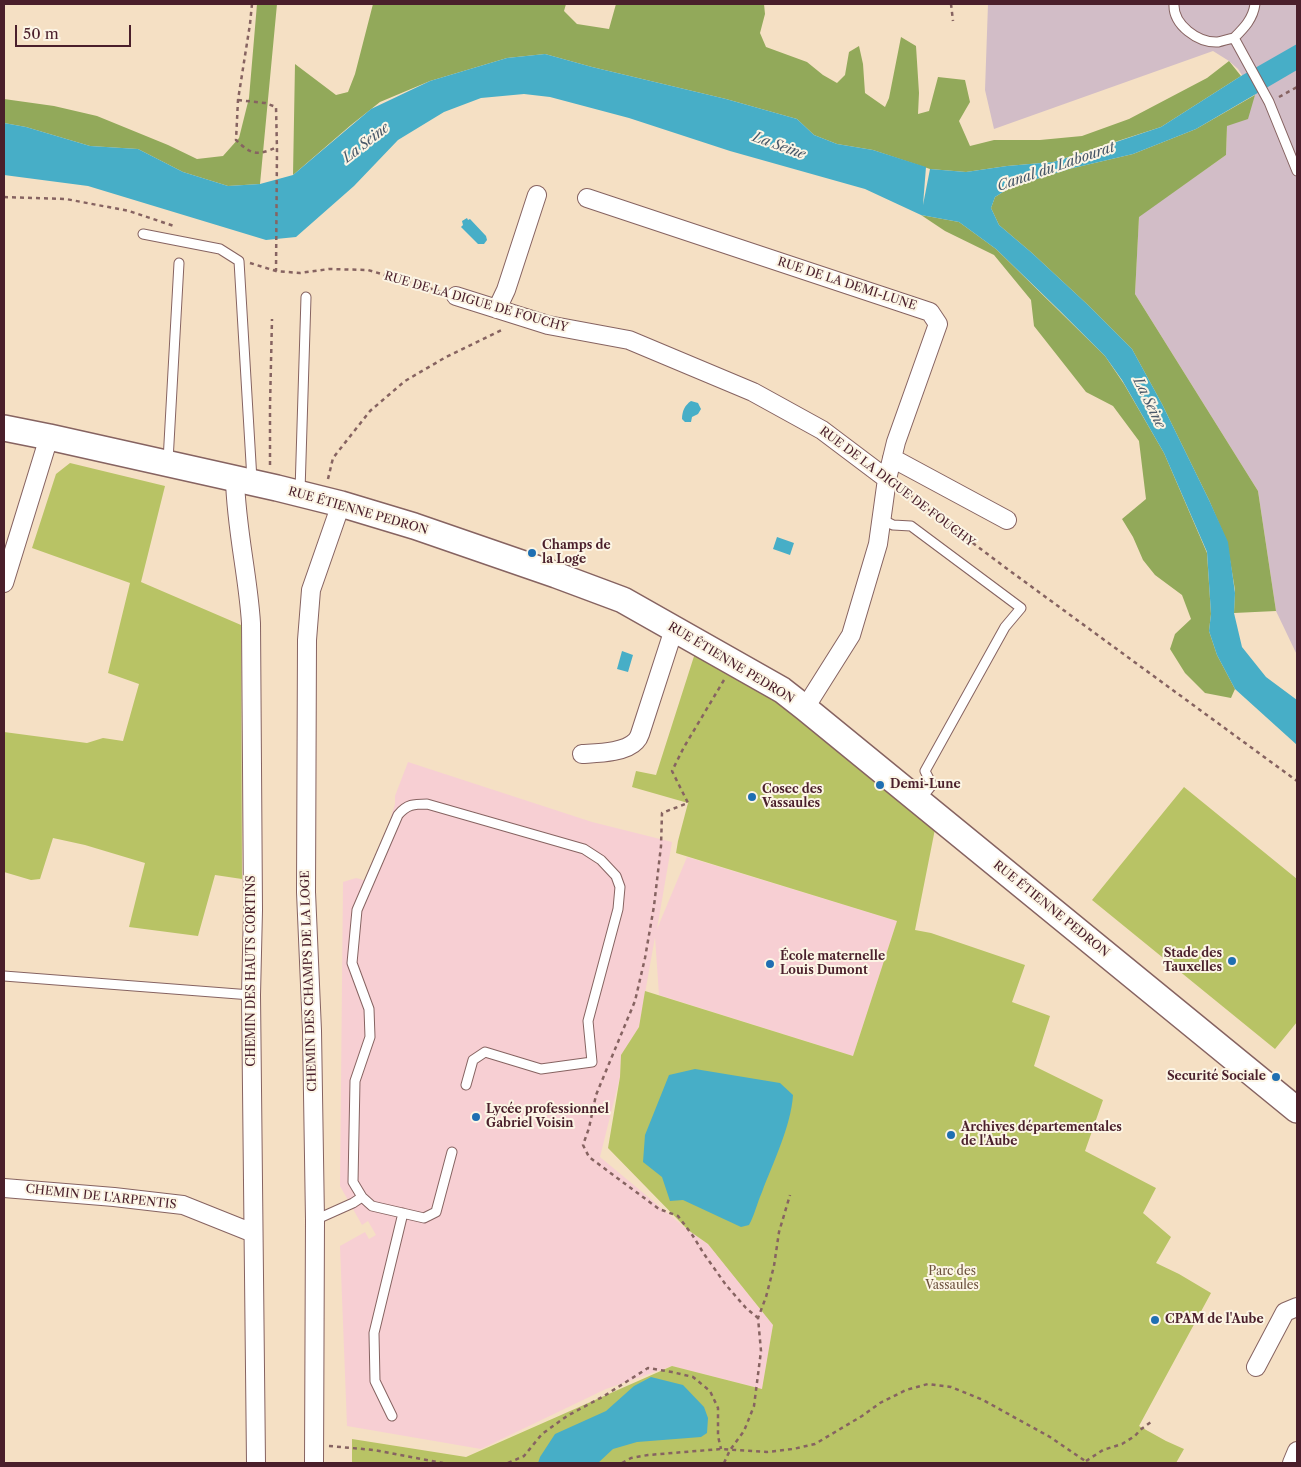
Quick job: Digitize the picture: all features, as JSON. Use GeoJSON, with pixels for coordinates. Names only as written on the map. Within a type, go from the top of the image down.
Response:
{"type":"FeatureCollection","features":[{"type":"Feature","properties":{"kind":"street"},"geometry":{"type":"LineString","coordinates":[[497,309],[506,290],[537,194]]}},
{"type":"Feature","properties":{"kind":"street","name":"RUE DE LA DEMI-LUNE"},"geometry":{"type":"LineString","coordinates":[[587,198],[930,312],[938,324],[896,442],[887,478],[878,544],[851,635],[805,708]]}},
{"type":"Feature","properties":{"kind":"street","name":"RUE DE LA DIGUE DE FOUCHY"},"geometry":{"type":"LineString","coordinates":[[456,296],[548,325],[629,340],[753,392],[822,430],[887,478]]}},
{"type":"Feature","properties":{"kind":"street","name":"RUE ÉTIENNE PEDRON"},"geometry":{"type":"LineString","coordinates":[[4,428],[321,499],[414,526],[623,600],[782,690],[1297,1110]]}},
{"type":"Feature","properties":{"kind":"street"},"geometry":{"type":"LineString","coordinates":[[4,583],[49,437]]}},
{"type":"Feature","properties":{"kind":"street"},"geometry":{"type":"LineString","coordinates":[[892,458],[1007,520]]}},
{"type":"Feature","properties":{"kind":"street","name":"CHEMIN DES HAUTS CORTINS"},"geometry":{"type":"LineString","coordinates":[[253,483],[236,500],[249,594],[251,623],[253,910],[251,995],[256,1463]]}},
{"type":"Feature","properties":{"kind":"street","name":"CHEMIN DES CHAMPS DE LA LOGE"},"geometry":{"type":"LineString","coordinates":[[314,1463],[315,1220],[312,1031],[306,892],[307,640],[321,499]]}},
{"type":"Feature","properties":{"kind":"street"},"geometry":{"type":"LineString","coordinates":[[582,754],[607,753],[620,750],[636,742],[674,629]]}},
{"type":"Feature","properties":{"kind":"street","name":"CHEMIN DE L'ARPENTIS"},"geometry":{"type":"LineString","coordinates":[[4,1188],[183,1205],[253,1233]]}},
{"type":"Feature","properties":{"kind":"street"},"geometry":{"type":"LineString","coordinates":[[1256,1367],[1285,1312],[1297,1307]]}},
{"type":"Feature","properties":{"kind":"street"},"geometry":{"type":"LineString","coordinates":[[1292,1463],[1297,1451]]}},
{"type":"Feature","properties":{"kind":"lane"},"geometry":{"type":"LineString","coordinates":[[1174,4],[1174,11],[1184,28],[1196,37],[1206,41],[1218,42],[1234,38],[1248,24],[1255,4]]}},
{"type":"Feature","properties":{"kind":"lane"},"geometry":{"type":"LineString","coordinates":[[1234,38],[1269,102],[1297,171]]}},
{"type":"Feature","properties":{"kind":"lane"},"geometry":{"type":"LineString","coordinates":[[142,234],[220,249],[239,261],[253,483]]}},
{"type":"Feature","properties":{"kind":"lane"},"geometry":{"type":"LineString","coordinates":[[168,464],[178,263]]}},
{"type":"Feature","properties":{"kind":"lane"},"geometry":{"type":"LineString","coordinates":[[306,297],[321,499]]}},
{"type":"Feature","properties":{"kind":"lane"},"geometry":{"type":"LineString","coordinates":[[882,519],[893,525],[911,526],[1021,608],[1005,627],[925,771],[932,784],[920,801]]}},
{"type":"Feature","properties":{"kind":"lane"},"geometry":{"type":"LineString","coordinates":[[452,1152],[436,1212],[424,1218],[372,1206],[362,1197],[353,1182],[355,1081],[370,1037],[369,1009],[352,963],[357,910],[398,815],[404,808],[416,804],[427,804],[584,849],[601,860],[616,876],[620,886],[618,909],[588,1021],[592,1062],[541,1069],[485,1052],[473,1060],[466,1085]]}},
{"type":"Feature","properties":{"kind":"lane"},"geometry":{"type":"LineString","coordinates":[[4,976],[251,995]]}},
{"type":"Feature","properties":{"kind":"lane"},"geometry":{"type":"LineString","coordinates":[[315,1220],[362,1197]]}},
{"type":"Feature","properties":{"kind":"lane"},"geometry":{"type":"LineString","coordinates":[[392,1416],[375,1381],[374,1333],[403,1213]]}},
{"type":"Feature","properties":{"kind":"path"},"geometry":{"type":"LineString","coordinates":[[252,4],[238,100],[236,140],[252,152],[265,152],[277,148]]}},
{"type":"Feature","properties":{"kind":"path"},"geometry":{"type":"LineString","coordinates":[[951,4],[952,20]]}},
{"type":"Feature","properties":{"kind":"path"},"geometry":{"type":"LineString","coordinates":[[1269,102],[1297,87]]}},
{"type":"Feature","properties":{"kind":"path"},"geometry":{"type":"LineString","coordinates":[[238,100],[265,102],[276,107],[276,271]]}},
{"type":"Feature","properties":{"kind":"path","name":"RUE DE LA DIGUE DE FOUCHY"},"geometry":{"type":"LineString","coordinates":[[300,273],[329,269],[368,270],[456,296]]}},
{"type":"Feature","properties":{"kind":"path"},"geometry":{"type":"LineString","coordinates":[[253,483],[270,463],[272,319]]}},
{"type":"Feature","properties":{"kind":"path"},"geometry":{"type":"LineString","coordinates":[[321,499],[333,458],[370,411],[405,381],[503,329],[528,319]]}},
{"type":"Feature","properties":{"kind":"path","name":"RUE DE LA DIGUE DE FOUCHY"},"geometry":{"type":"LineString","coordinates":[[887,478],[1006,568],[1297,781]]}},
{"type":"Feature","properties":{"kind":"path"},"geometry":{"type":"LineString","coordinates":[[732,663],[672,771],[688,803],[662,813],[661,846],[654,906],[635,1001],[596,1095],[589,1128],[583,1145],[589,1158],[659,1209],[678,1216],[726,1285],[746,1308],[758,1318]]}},
{"type":"Feature","properties":{"kind":"path"},"geometry":{"type":"LineString","coordinates":[[724,1463],[730,1450],[744,1431],[754,1406],[761,1351],[758,1318],[772,1274],[779,1232],[790,1195]]}},
{"type":"Feature","properties":{"kind":"path"},"geometry":{"type":"LineString","coordinates":[[508,1463],[524,1456],[542,1434],[567,1416],[604,1396],[648,1368],[693,1377],[710,1391],[718,1408],[718,1436],[721,1449]]}},
{"type":"Feature","properties":{"kind":"path"},"geometry":{"type":"LineString","coordinates":[[622,1463],[631,1458],[648,1455],[721,1449],[767,1452],[815,1444],[880,1403],[906,1390],[928,1384],[951,1387],[983,1400],[1050,1438],[1087,1462],[1103,1450],[1122,1444],[1135,1436],[1151,1422]]}},
{"type":"Feature","properties":{"kind":"path"},"geometry":{"type":"LineString","coordinates":[[325,1446],[374,1450],[444,1463]]}},
{"type":"Feature","properties":{"kind":"shaded area"},"geometry":{"type":"Polygon","coordinates":[[[988,4],[1297,4],[1297,655],[1276,611],[1258,491],[1135,294],[1139,216],[1226,155],[1227,126],[1255,95],[1238,69],[1213,51],[994,129],[985,90],[988,4]]]}},
{"type":"Feature","properties":{"kind":"shaded area","name":"Lycée professionnel Gabriel Voisin"},"geometry":{"type":"Polygon","coordinates":[[[408,762],[592,822],[672,842],[657,929],[687,857],[897,921],[853,1056],[659,995],[655,937],[639,1027],[621,1055],[620,1077],[600,1157],[688,1230],[708,1244],[773,1325],[762,1389],[672,1366],[606,1389],[481,1449],[347,1426],[340,1246],[365,1232],[369,1239],[376,1235],[368,1221],[362,1225],[340,1186],[343,882],[356,878],[371,882],[395,804],[395,796],[408,762]]]}},
{"type":"Feature","properties":{"kind":"green space"},"geometry":{"type":"Polygon","coordinates":[[[257,4],[277,4],[260,184],[228,186],[183,172],[138,149],[90,146],[26,127],[4,123],[4,99],[54,106],[97,116],[197,159],[223,156],[239,138],[249,98],[257,4]]]}},
{"type":"Feature","properties":{"kind":"green space"},"geometry":{"type":"Polygon","coordinates":[[[373,4],[566,4],[564,11],[577,24],[609,29],[616,4],[764,4],[765,14],[760,33],[766,47],[807,62],[837,83],[845,75],[849,52],[859,46],[863,64],[865,93],[885,107],[889,98],[901,37],[916,46],[919,93],[918,114],[929,111],[938,77],[965,80],[970,102],[959,121],[970,146],[994,140],[1040,140],[1082,136],[1129,119],[1207,78],[1229,61],[1241,76],[1161,127],[1053,162],[966,172],[930,169],[873,150],[837,144],[814,135],[797,119],[726,99],[545,54],[507,58],[430,81],[380,102],[293,175],[295,64],[336,95],[348,92],[355,74],[373,4]]]}},
{"type":"Feature","properties":{"kind":"green space"},"geometry":{"type":"Polygon","coordinates":[[[1255,95],[1248,119],[1227,126],[1226,155],[1139,217],[1135,294],[1258,491],[1276,611],[1234,613],[1235,590],[1227,542],[1209,500],[1162,404],[1132,349],[1088,305],[999,225],[991,208],[995,197],[1011,187],[1069,169],[1133,154],[1196,129],[1255,95]]]}},
{"type":"Feature","properties":{"kind":"green space"},"geometry":{"type":"Polygon","coordinates":[[[921,215],[959,222],[996,249],[1105,356],[1124,384],[1164,453],[1207,553],[1211,614],[1209,631],[1217,655],[1235,689],[1231,698],[1205,693],[1185,673],[1170,649],[1175,634],[1191,619],[1182,595],[1155,575],[1143,560],[1133,537],[1122,519],[1146,499],[1139,441],[1113,406],[1086,392],[1034,326],[1031,300],[994,255],[945,231],[921,215]]]}},
{"type":"Feature","properties":{"kind":"green space"},"geometry":{"type":"Polygon","coordinates":[[[70,463],[165,486],[141,582],[241,625],[242,879],[215,875],[198,936],[129,927],[145,863],[85,845],[53,838],[40,879],[31,880],[4,872],[4,732],[87,743],[103,738],[123,741],[139,684],[108,673],[130,583],[32,548],[56,474],[70,463]]]}},
{"type":"Feature","properties":{"kind":"green space","name":"Parc des Vassaules"},"geometry":{"type":"Polygon","coordinates":[[[696,650],[820,721],[937,819],[915,930],[931,933],[1025,965],[1012,1002],[1050,1016],[1034,1066],[1103,1100],[1085,1151],[1156,1188],[1143,1213],[1171,1237],[1156,1263],[1211,1293],[1139,1426],[1184,1449],[1176,1463],[352,1463],[352,1439],[466,1457],[672,1366],[762,1389],[773,1325],[708,1244],[688,1230],[608,1148],[620,1077],[621,1055],[639,1027],[645,991],[853,1056],[897,921],[676,853],[688,803],[632,787],[636,771],[656,775],[696,650]]]}},
{"type":"Feature","properties":{"kind":"green space","name":"Stade des Tauxelles"},"geometry":{"type":"Polygon","coordinates":[[[1184,787],[1297,879],[1297,1022],[1275,1049],[1092,900],[1184,787]]]}},
{"type":"Feature","properties":{"kind":"water"},"geometry":{"type":"Polygon","coordinates":[[[1297,44],[1297,70],[1196,129],[1133,154],[1069,169],[1011,187],[995,197],[991,208],[999,225],[1088,305],[1132,349],[1162,404],[1228,542],[1235,593],[1234,613],[1242,647],[1266,677],[1297,700],[1297,745],[1235,689],[1217,655],[1209,631],[1211,614],[1207,552],[1164,453],[1122,380],[1105,356],[1059,310],[996,249],[959,222],[921,215],[865,189],[730,151],[629,118],[550,97],[524,94],[481,98],[444,112],[398,140],[354,186],[296,237],[266,240],[88,186],[4,175],[4,123],[26,127],[90,146],[138,149],[183,172],[228,186],[260,184],[293,175],[371,109],[430,81],[507,58],[545,54],[726,99],[797,119],[814,135],[837,144],[873,150],[926,167],[923,205],[930,169],[966,172],[1053,162],[1161,127],[1241,76],[1297,44]]]}},
{"type":"Feature","properties":{"kind":"water"},"geometry":{"type":"Polygon","coordinates":[[[467,218],[486,236],[487,240],[484,244],[478,244],[461,227],[463,225],[462,221],[467,218]]]}},
{"type":"Feature","properties":{"kind":"water"},"geometry":{"type":"Polygon","coordinates":[[[691,401],[698,403],[701,409],[698,414],[692,417],[691,422],[685,422],[682,419],[683,411],[691,401]]]}},
{"type":"Feature","properties":{"kind":"water"},"geometry":{"type":"Polygon","coordinates":[[[777,537],[794,543],[790,555],[773,549],[777,537]]]}},
{"type":"Feature","properties":{"kind":"water"},"geometry":{"type":"Polygon","coordinates":[[[622,651],[633,655],[628,672],[617,669],[622,651]]]}},
{"type":"Feature","properties":{"kind":"water"},"geometry":{"type":"Polygon","coordinates":[[[695,1069],[780,1083],[793,1095],[792,1107],[785,1132],[749,1225],[741,1227],[683,1200],[670,1201],[662,1177],[643,1162],[645,1135],[669,1075],[695,1069]]]}},
{"type":"Feature","properties":{"kind":"water"},"geometry":{"type":"Polygon","coordinates":[[[651,1377],[683,1385],[704,1407],[708,1418],[707,1433],[701,1437],[637,1442],[613,1449],[598,1463],[538,1463],[555,1434],[606,1411],[634,1386],[651,1377]]]}},
{"type":"Feature","properties":{"kind":"place","name":"Champs de la Loge"},"geometry":{"type":"Point","coordinates":[532,553]}},
{"type":"Feature","properties":{"kind":"place","name":"Demi-Lune"},"geometry":{"type":"Point","coordinates":[880,785]}},
{"type":"Feature","properties":{"kind":"place","name":"Cosec des Vassaules"},"geometry":{"type":"Point","coordinates":[752,797]}},
{"type":"Feature","properties":{"kind":"place","name":"Stade des Tauxelles"},"geometry":{"type":"Point","coordinates":[1232,961]}},
{"type":"Feature","properties":{"kind":"place","name":"École maternelle Louis Dumont"},"geometry":{"type":"Point","coordinates":[770,964]}},
{"type":"Feature","properties":{"kind":"place","name":"Securité Sociale"},"geometry":{"type":"Point","coordinates":[1276,1077]}},
{"type":"Feature","properties":{"kind":"place","name":"Lycée professionnel Gabriel Voisin"},"geometry":{"type":"Point","coordinates":[476,1117]}},
{"type":"Feature","properties":{"kind":"place","name":"Archives départementales de l'Aube"},"geometry":{"type":"Point","coordinates":[951,1135]}},
{"type":"Feature","properties":{"kind":"place","name":"CPAM de l'Aube"},"geometry":{"type":"Point","coordinates":[1155,1320]}},
{"type":"Feature","properties":{"kind":"water label","name":"La Seine"},"geometry":{"type":"Point","coordinates":[366,143]}},
{"type":"Feature","properties":{"kind":"water label","name":"La Seine"},"geometry":{"type":"Point","coordinates":[779,146]}},
{"type":"Feature","properties":{"kind":"water label","name":"Canal du Labourat"},"geometry":{"type":"Point","coordinates":[1056,167]}},
{"type":"Feature","properties":{"kind":"water label","name":"La Seine"},"geometry":{"type":"Point","coordinates":[1149,403]}}]}
